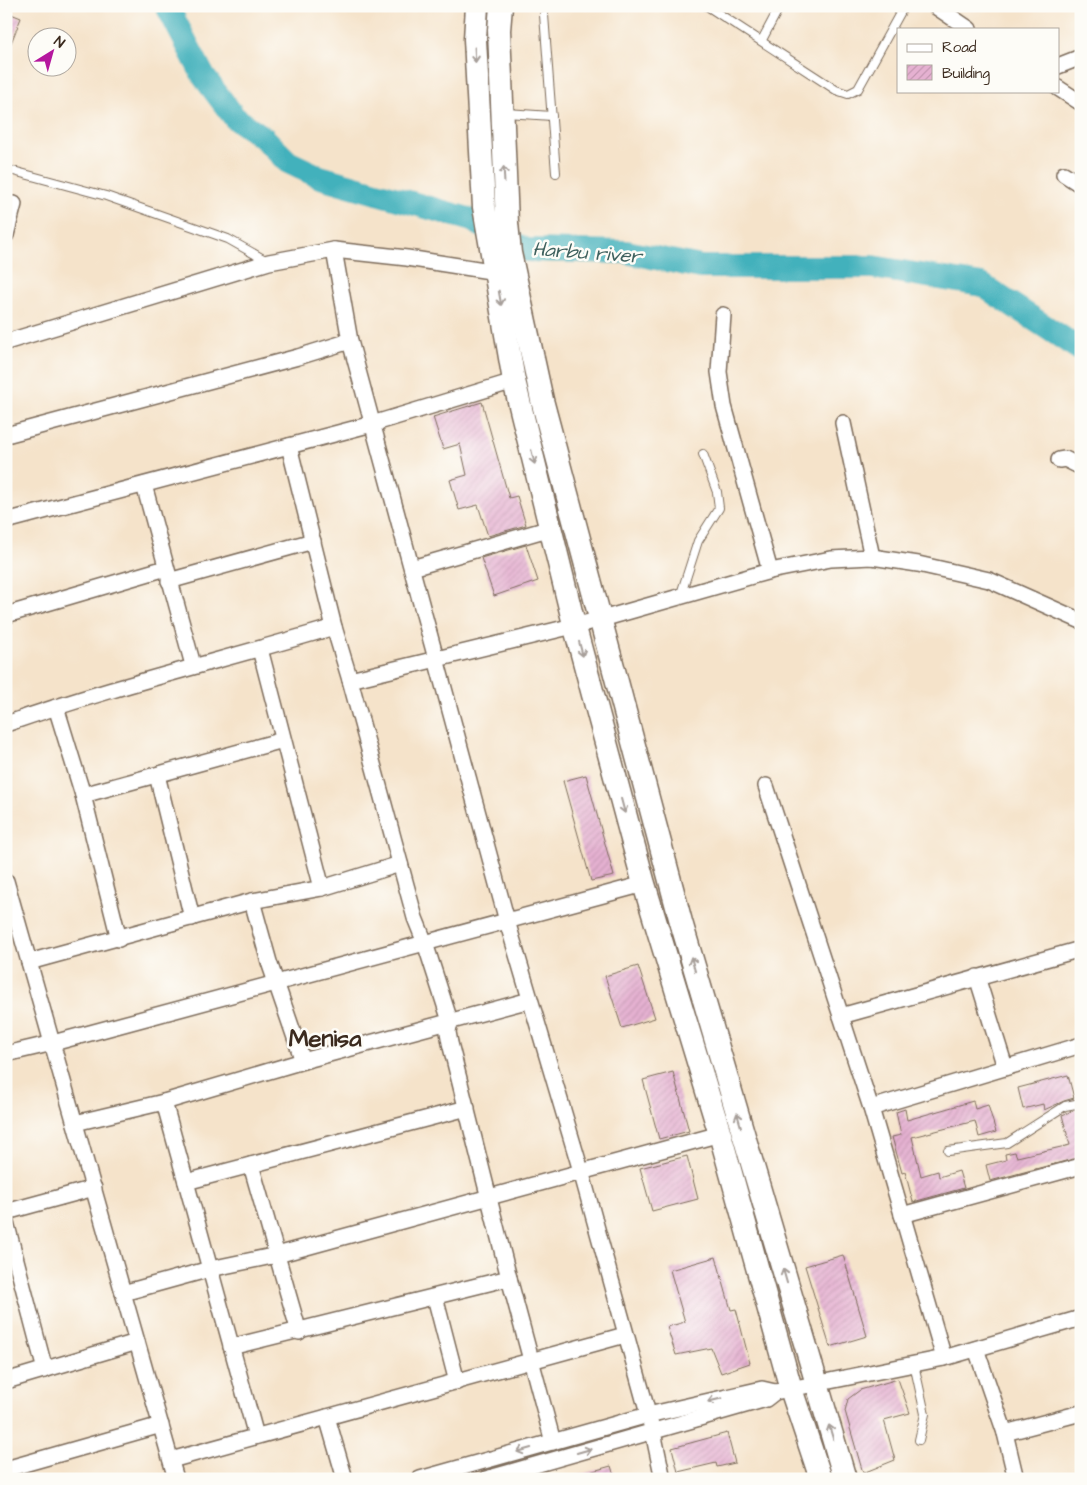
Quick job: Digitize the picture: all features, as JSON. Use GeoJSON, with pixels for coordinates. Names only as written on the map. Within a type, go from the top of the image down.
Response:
{"type":"FeatureCollection","features":[{"type":"Feature","properties":{"kind":"main road"},"geometry":{"type":"LineString","coordinates":[[477,6],[475,39],[484,207],[497,228]]}},
{"type":"Feature","properties":{"kind":"main road"},"geometry":{"type":"LineString","coordinates":[[501,6],[499,30],[501,112],[497,228],[681,922],[845,1479]]}},
{"type":"Feature","properties":{"kind":"main road"},"geometry":{"type":"LineString","coordinates":[[507,266],[514,381],[574,624],[644,884],[720,1134],[783,1390],[821,1479]]}},
{"type":"Feature","properties":{"kind":"street"},"geometry":{"type":"LineString","coordinates":[[935,6],[968,28]]}},
{"type":"Feature","properties":{"kind":"street"},"geometry":{"type":"LineString","coordinates":[[1060,65],[1081,57]]}},
{"type":"Feature","properties":{"kind":"street"},"geometry":{"type":"LineString","coordinates":[[1060,89],[1081,103]]}},
{"type":"Feature","properties":{"kind":"street"},"geometry":{"type":"LineString","coordinates":[[1064,174],[1081,185]]}},
{"type":"Feature","properties":{"kind":"street"},"geometry":{"type":"LineString","coordinates":[[6,236],[14,204]]}},
{"type":"Feature","properties":{"kind":"street"},"geometry":{"type":"LineString","coordinates":[[334,250],[350,340],[372,424],[438,658],[507,920],[581,1171],[653,1432],[663,1479]]}},
{"type":"Feature","properties":{"kind":"street"},"geometry":{"type":"LineString","coordinates":[[6,342],[269,262],[334,250],[507,266]]}},
{"type":"Feature","properties":{"kind":"street"},"geometry":{"type":"LineString","coordinates":[[722,315],[720,372],[724,406],[770,571]]}},
{"type":"Feature","properties":{"kind":"street"},"geometry":{"type":"LineString","coordinates":[[6,435],[298,357],[350,340]]}},
{"type":"Feature","properties":{"kind":"street"},"geometry":{"type":"LineString","coordinates":[[6,520],[372,424],[514,381]]}},
{"type":"Feature","properties":{"kind":"street"},"geometry":{"type":"LineString","coordinates":[[843,423],[872,556]]}},
{"type":"Feature","properties":{"kind":"street"},"geometry":{"type":"LineString","coordinates":[[289,446],[334,627],[415,918],[426,943],[450,1021],[448,1032],[450,1043],[509,1278],[553,1442]]}},
{"type":"Feature","properties":{"kind":"street"},"geometry":{"type":"LineString","coordinates":[[1059,460],[1066,459],[1081,467]]}},
{"type":"Feature","properties":{"kind":"street"},"geometry":{"type":"LineString","coordinates":[[144,485],[193,665]]}},
{"type":"Feature","properties":{"kind":"street"},"geometry":{"type":"LineString","coordinates":[[412,568],[550,528]]}},
{"type":"Feature","properties":{"kind":"street"},"geometry":{"type":"LineString","coordinates":[[6,615],[313,541]]}},
{"type":"Feature","properties":{"kind":"street"},"geometry":{"type":"LineString","coordinates":[[350,680],[574,624],[602,619],[770,571],[831,559],[872,556],[989,580],[1081,621]]}},
{"type":"Feature","properties":{"kind":"street"},"geometry":{"type":"LineString","coordinates":[[6,724],[56,706],[193,665],[260,649],[334,627]]}},
{"type":"Feature","properties":{"kind":"street"},"geometry":{"type":"LineString","coordinates":[[260,649],[322,888]]}},
{"type":"Feature","properties":{"kind":"street"},"geometry":{"type":"LineString","coordinates":[[56,706],[83,795],[120,939]]}},
{"type":"Feature","properties":{"kind":"street"},"geometry":{"type":"LineString","coordinates":[[83,795],[283,740]]}},
{"type":"Feature","properties":{"kind":"street"},"geometry":{"type":"LineString","coordinates":[[157,775],[192,918]]}},
{"type":"Feature","properties":{"kind":"street"},"geometry":{"type":"LineString","coordinates":[[766,786],[872,1108],[944,1358]]}},
{"type":"Feature","properties":{"kind":"street"},"geometry":{"type":"LineString","coordinates":[[29,962],[120,939],[252,901],[322,888],[400,864]]}},
{"type":"Feature","properties":{"kind":"street"},"geometry":{"type":"LineString","coordinates":[[6,881],[176,1479]]}},
{"type":"Feature","properties":{"kind":"street"},"geometry":{"type":"LineString","coordinates":[[6,1054],[644,884]]}},
{"type":"Feature","properties":{"kind":"street"},"geometry":{"type":"LineString","coordinates":[[252,901],[304,1062]]}},
{"type":"Feature","properties":{"kind":"street"},"geometry":{"type":"LineString","coordinates":[[841,1016],[1081,949]]}},
{"type":"Feature","properties":{"kind":"street"},"geometry":{"type":"LineString","coordinates":[[977,977],[1005,1067]]}},
{"type":"Feature","properties":{"kind":"street"},"geometry":{"type":"LineString","coordinates":[[75,1123],[164,1102],[530,1000]]}},
{"type":"Feature","properties":{"kind":"street"},"geometry":{"type":"LineString","coordinates":[[872,1108],[1081,1045]]}},
{"type":"Feature","properties":{"kind":"street"},"geometry":{"type":"LineString","coordinates":[[164,1102],[256,1436]]}},
{"type":"Feature","properties":{"kind":"street"},"geometry":{"type":"LineString","coordinates":[[186,1182],[467,1108]]}},
{"type":"Feature","properties":{"kind":"street"},"geometry":{"type":"LineString","coordinates":[[123,1292],[210,1269],[277,1255],[720,1134]]}},
{"type":"Feature","properties":{"kind":"street"},"geometry":{"type":"LineString","coordinates":[[252,1165],[299,1332]]}},
{"type":"Feature","properties":{"kind":"street"},"geometry":{"type":"LineString","coordinates":[[902,1215],[1081,1166]]}},
{"type":"Feature","properties":{"kind":"street"},"geometry":{"type":"LineString","coordinates":[[6,1212],[94,1188]]}},
{"type":"Feature","properties":{"kind":"street"},"geometry":{"type":"LineString","coordinates":[[6,1222],[45,1370]]}},
{"type":"Feature","properties":{"kind":"street"},"geometry":{"type":"LineString","coordinates":[[231,1347],[299,1332],[509,1278]]}},
{"type":"Feature","properties":{"kind":"street"},"geometry":{"type":"LineString","coordinates":[[435,1297],[457,1382]]}},
{"type":"Feature","properties":{"kind":"street"},"geometry":{"type":"LineString","coordinates":[[420,1479],[441,1476],[648,1415],[762,1389],[783,1390],[944,1358],[1081,1318]]}},
{"type":"Feature","properties":{"kind":"street"},"geometry":{"type":"LineString","coordinates":[[171,1460],[625,1335]]}},
{"type":"Feature","properties":{"kind":"street"},"geometry":{"type":"LineString","coordinates":[[6,1381],[137,1342]]}},
{"type":"Feature","properties":{"kind":"street"},"geometry":{"type":"LineString","coordinates":[[976,1349],[1005,1433],[1016,1479]]}},
{"type":"Feature","properties":{"kind":"street"},"geometry":{"type":"LineString","coordinates":[[486,1479],[766,1399],[783,1390]]}},
{"type":"Feature","properties":{"kind":"street"},"geometry":{"type":"LineString","coordinates":[[1005,1433],[1081,1413]]}},
{"type":"Feature","properties":{"kind":"street"},"geometry":{"type":"LineString","coordinates":[[327,1417],[345,1479]]}},
{"type":"Feature","properties":{"kind":"street"},"geometry":{"type":"LineString","coordinates":[[6,1469],[161,1425]]}},
{"type":"Feature","properties":{"kind":"lane"},"geometry":{"type":"LineString","coordinates":[[708,6],[836,90],[848,94],[858,88],[904,6]]}},
{"type":"Feature","properties":{"kind":"lane"},"geometry":{"type":"LineString","coordinates":[[762,40],[780,6]]}},
{"type":"Feature","properties":{"kind":"lane"},"geometry":{"type":"LineString","coordinates":[[544,15],[556,173]]}},
{"type":"Feature","properties":{"kind":"lane"},"geometry":{"type":"LineString","coordinates":[[501,112],[552,116]]}},
{"type":"Feature","properties":{"kind":"lane"},"geometry":{"type":"LineString","coordinates":[[6,169],[106,196],[228,239],[269,262]]}},
{"type":"Feature","properties":{"kind":"lane"},"geometry":{"type":"LineString","coordinates":[[680,597],[698,541],[719,508],[717,492],[703,454]]}},
{"type":"Feature","properties":{"kind":"lane"},"geometry":{"type":"LineString","coordinates":[[948,1151],[1007,1143],[1065,1106],[1081,1103]]}},
{"type":"Feature","properties":{"kind":"lane"},"geometry":{"type":"LineString","coordinates":[[914,1364],[925,1414],[919,1440]]}},
{"type":"Feature","properties":{"kind":"building"},"geometry":{"type":"Polygon","coordinates":[[[6,12],[21,18],[7,53],[6,53],[6,12]]]}},
{"type":"Feature","properties":{"kind":"building"},"geometry":{"type":"Polygon","coordinates":[[[482,402],[509,498],[517,496],[526,525],[488,536],[478,505],[459,510],[450,480],[467,475],[460,444],[443,449],[433,417],[482,402]]]}},
{"type":"Feature","properties":{"kind":"building"},"geometry":{"type":"Polygon","coordinates":[[[526,545],[538,581],[494,596],[481,558],[526,545]]]}},
{"type":"Feature","properties":{"kind":"building"},"geometry":{"type":"Polygon","coordinates":[[[586,775],[614,876],[591,881],[563,781],[586,775]]]}},
{"type":"Feature","properties":{"kind":"building"},"geometry":{"type":"Polygon","coordinates":[[[638,966],[655,1018],[622,1028],[605,976],[638,966]]]}},
{"type":"Feature","properties":{"kind":"building"},"geometry":{"type":"Polygon","coordinates":[[[673,1072],[689,1131],[659,1139],[643,1080],[673,1072]]]}},
{"type":"Feature","properties":{"kind":"building"},"geometry":{"type":"Polygon","coordinates":[[[1068,1075],[1074,1098],[1044,1110],[1043,1104],[1023,1109],[1018,1088],[1068,1075]]]}},
{"type":"Feature","properties":{"kind":"building"},"geometry":{"type":"Polygon","coordinates":[[[973,1101],[975,1109],[988,1105],[996,1132],[979,1137],[975,1121],[912,1137],[921,1176],[938,1171],[939,1177],[959,1171],[964,1188],[913,1202],[905,1172],[902,1173],[892,1137],[901,1135],[896,1112],[905,1109],[907,1120],[973,1101]]]}},
{"type":"Feature","properties":{"kind":"building"},"geometry":{"type":"Polygon","coordinates":[[[1077,1109],[1081,1110],[1081,1157],[990,1181],[986,1165],[1006,1160],[1005,1154],[1015,1152],[1017,1157],[1070,1145],[1062,1115],[1077,1109]]]}},
{"type":"Feature","properties":{"kind":"building"},"geometry":{"type":"Polygon","coordinates":[[[687,1156],[698,1199],[652,1211],[640,1168],[687,1156]]]}},
{"type":"Feature","properties":{"kind":"building"},"geometry":{"type":"Polygon","coordinates":[[[843,1255],[867,1336],[830,1347],[805,1266],[843,1255]]]}},
{"type":"Feature","properties":{"kind":"building"},"geometry":{"type":"Polygon","coordinates":[[[716,1257],[731,1310],[736,1309],[750,1363],[721,1373],[711,1348],[676,1355],[667,1327],[685,1322],[670,1270],[716,1257]]]}},
{"type":"Feature","properties":{"kind":"building"},"geometry":{"type":"Polygon","coordinates":[[[898,1379],[910,1413],[884,1420],[895,1460],[863,1473],[845,1411],[848,1399],[860,1390],[898,1379]]]}},
{"type":"Feature","properties":{"kind":"building"},"geometry":{"type":"Polygon","coordinates":[[[727,1433],[735,1463],[717,1467],[716,1463],[678,1472],[672,1448],[727,1433]]]}},
{"type":"Feature","properties":{"kind":"building"},"geometry":{"type":"Polygon","coordinates":[[[611,1466],[615,1479],[576,1479],[575,1476],[611,1466]]]}},
{"type":"Feature","properties":{"kind":"waterway","name":"Harbu river"},"geometry":{"type":"LineString","coordinates":[[167,6],[204,77],[235,118],[264,138],[288,162],[320,177],[472,220],[526,250],[626,252],[701,267],[872,267],[982,285],[1081,350]]}},
{"type":"Feature","properties":{"kind":"district","name":"Menisa"},"geometry":{"type":"Point","coordinates":[325,1039]}}]}
